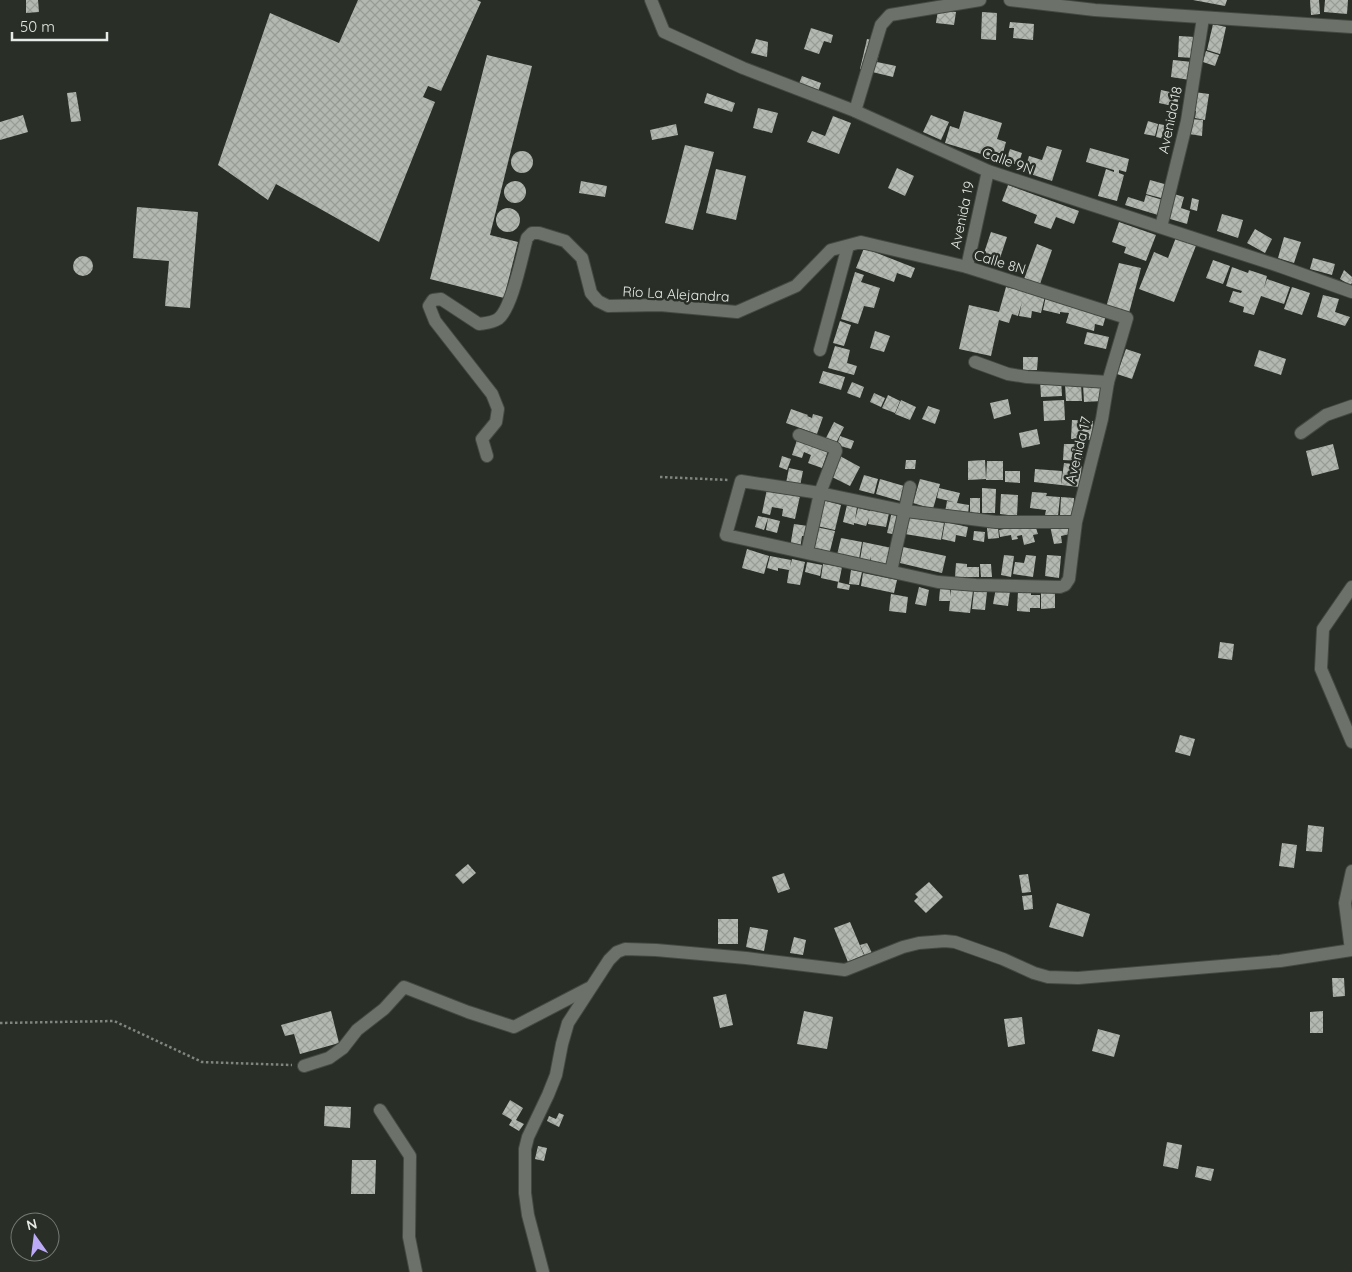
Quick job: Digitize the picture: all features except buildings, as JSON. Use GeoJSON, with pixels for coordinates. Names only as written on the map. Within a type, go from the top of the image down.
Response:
{"type":"FeatureCollection","features":[{"type":"Feature","properties":{"kind":"street","name":"Calle 9N"},"geometry":{"type":"LineString","coordinates":[[651,0],[664,32],[743,68],[855,111],[988,171],[1352,292]]}},
{"type":"Feature","properties":{"kind":"street"},"geometry":{"type":"LineString","coordinates":[[855,111],[881,25],[890,15],[980,0]]}},
{"type":"Feature","properties":{"kind":"street"},"geometry":{"type":"LineString","coordinates":[[1010,0],[1095,10],[1352,27]]}},
{"type":"Feature","properties":{"kind":"street","name":"Avenida 18"},"geometry":{"type":"LineString","coordinates":[[1161,227],[1187,121],[1203,18]]}},
{"type":"Feature","properties":{"kind":"street","name":"Avenida 19"},"geometry":{"type":"LineString","coordinates":[[966,266],[988,171]]}},
{"type":"Feature","properties":{"kind":"street","name":"Río La Alejandra"},"geometry":{"type":"LineString","coordinates":[[486,456],[482,438],[496,422],[498,408],[492,394],[435,321],[428,306],[433,300],[441,299],[479,324],[489,323],[499,318],[511,299],[527,238],[532,233],[539,233],[564,241],[582,258],[591,292],[598,301],[608,306],[660,305],[737,312],[796,286],[831,250],[861,242]]}},
{"type":"Feature","properties":{"kind":"street","name":"Calle 8N"},"geometry":{"type":"LineString","coordinates":[[861,242],[966,266],[1127,318]]}},
{"type":"Feature","properties":{"kind":"street"},"geometry":{"type":"LineString","coordinates":[[820,350],[848,246]]}},
{"type":"Feature","properties":{"kind":"street","name":"Avenida 17"},"geometry":{"type":"LineString","coordinates":[[891,571],[938,582],[1060,588],[1066,585],[1069,579],[1076,522],[1102,419],[1108,382],[1127,318]]}},
{"type":"Feature","properties":{"kind":"street"},"geometry":{"type":"LineString","coordinates":[[975,362],[1008,374],[1027,377],[1108,382]]}},
{"type":"Feature","properties":{"kind":"street"},"geometry":{"type":"LineString","coordinates":[[1301,433],[1326,415],[1352,406]]}},
{"type":"Feature","properties":{"kind":"street"},"geometry":{"type":"LineString","coordinates":[[799,434],[835,448],[836,451],[820,493],[807,552]]}},
{"type":"Feature","properties":{"kind":"street"},"geometry":{"type":"LineString","coordinates":[[910,487],[906,511],[891,571],[726,535],[740,480],[820,493],[906,511],[996,522],[1076,522]]}},
{"type":"Feature","properties":{"kind":"street"},"geometry":{"type":"LineString","coordinates":[[1352,586],[1323,629],[1321,668],[1352,742]]}},
{"type":"Feature","properties":{"kind":"street"},"geometry":{"type":"LineString","coordinates":[[543,1272],[528,1215],[525,1193],[525,1149],[528,1137],[556,1075],[568,1023],[609,960],[617,952],[624,950],[656,950],[728,956],[845,970],[903,947],[919,943],[955,942],[1003,959],[1034,973],[1048,977],[1078,978],[1280,961],[1352,950],[1344,903],[1352,871]]}},
{"type":"Feature","properties":{"kind":"street"},"geometry":{"type":"LineString","coordinates":[[304,1066],[329,1058],[344,1048],[357,1030],[384,1009],[404,987],[468,1012],[514,1027],[591,987]]}},
{"type":"Feature","properties":{"kind":"street"},"geometry":{"type":"LineString","coordinates":[[380,1110],[410,1156],[409,1237],[416,1272]]}},
{"type":"Feature","properties":{"kind":"path"},"geometry":{"type":"LineString","coordinates":[[660,477],[740,480]]}},
{"type":"Feature","properties":{"kind":"path"},"geometry":{"type":"LineString","coordinates":[[0,1022],[114,1021],[202,1062],[304,1066]]}}]}
